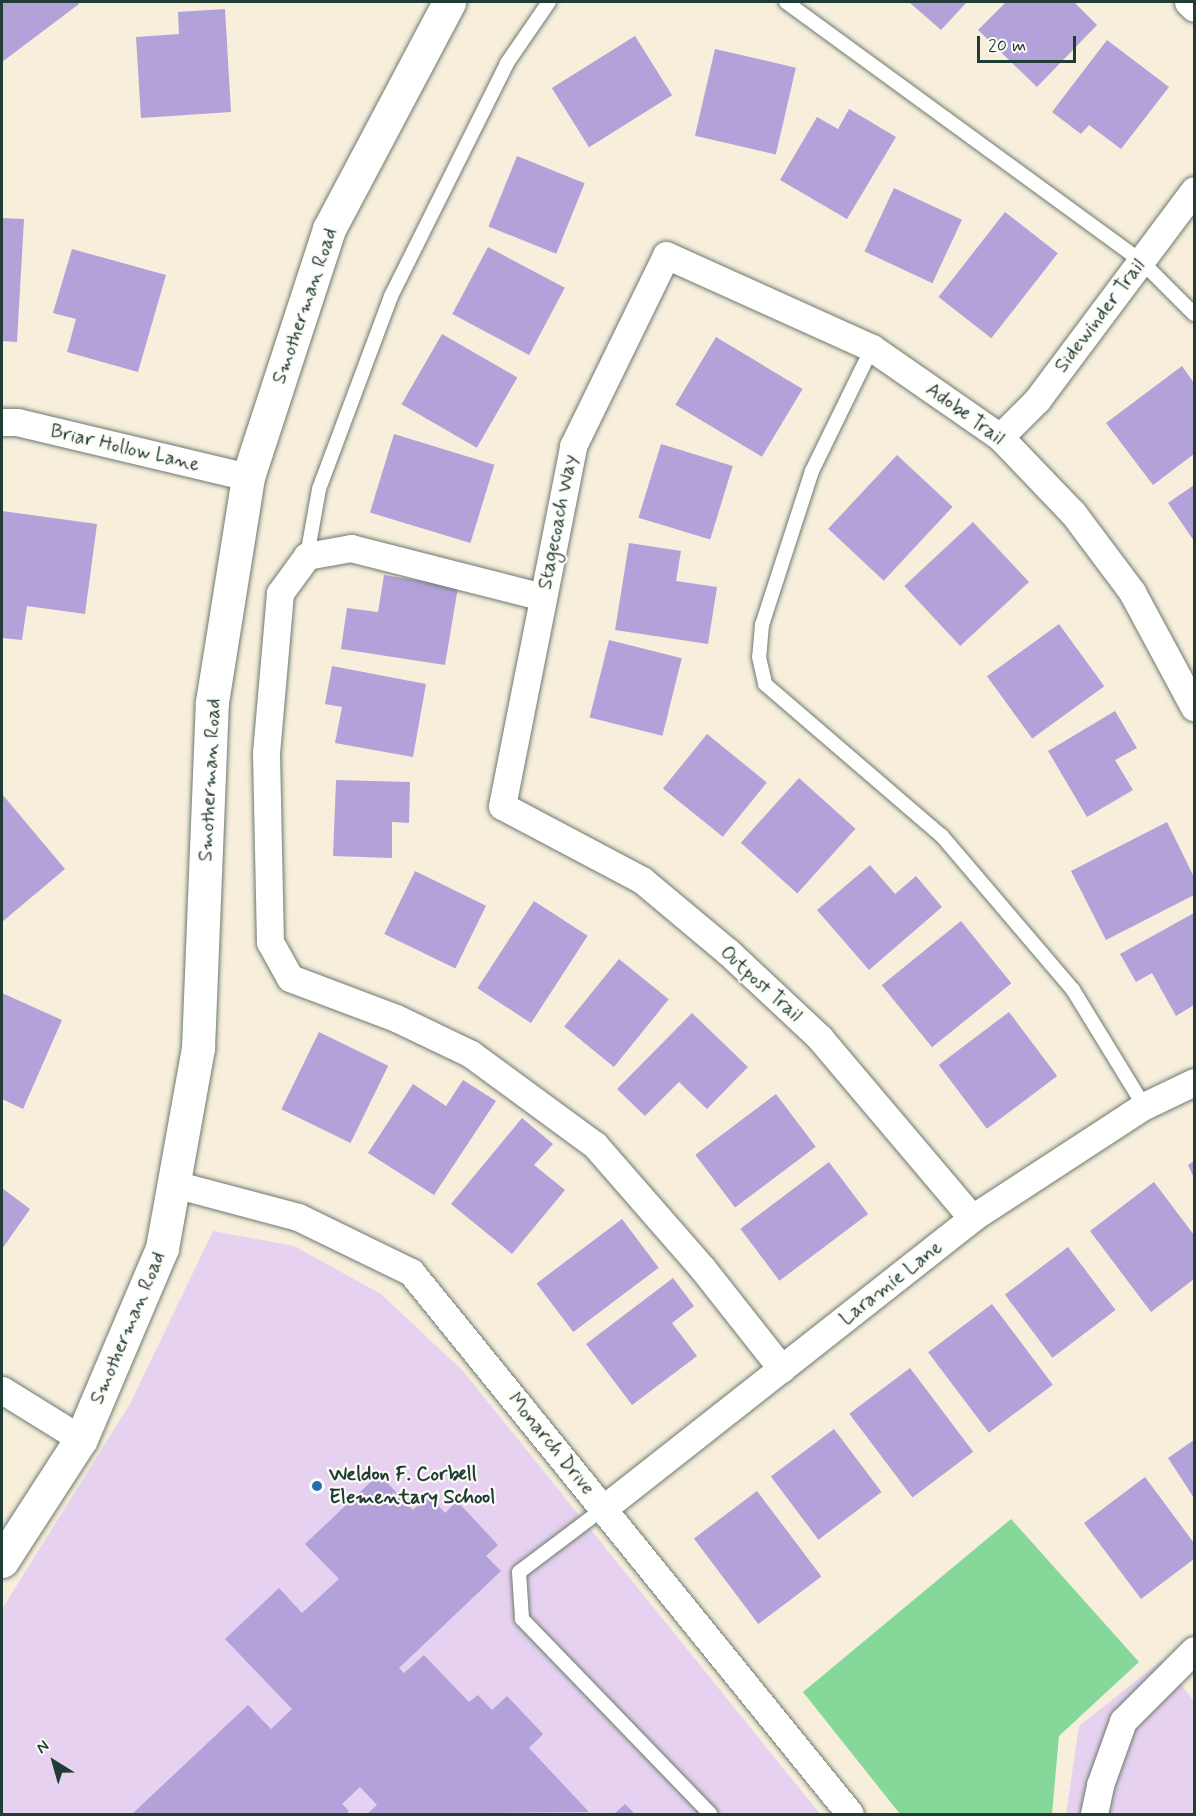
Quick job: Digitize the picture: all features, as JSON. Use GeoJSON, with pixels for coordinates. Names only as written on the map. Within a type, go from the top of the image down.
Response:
{"type":"FeatureCollection","features":[{"type":"Feature","properties":{"kind":"street","name":"Smotherman Road"},"geometry":{"type":"LineString","coordinates":[[2,1561],[81,1439],[162,1248],[198,1048],[212,702],[248,477],[329,229],[449,2]]}},
{"type":"Feature","properties":{"kind":"street"},"geometry":{"type":"LineString","coordinates":[[1188,2],[1194,8]]}},
{"type":"Feature","properties":{"kind":"street","name":"Sidewinder Trail"},"geometry":{"type":"LineString","coordinates":[[1000,437],[1037,400],[1194,190]]}},
{"type":"Feature","properties":{"kind":"street","name":"Adobe Trail"},"geometry":{"type":"LineString","coordinates":[[666,255],[872,348],[1000,437],[1073,513],[1132,592],[1194,707]]}},
{"type":"Feature","properties":{"kind":"street","name":"Stagecoach Way"},"geometry":{"type":"LineString","coordinates":[[502,806],[573,446],[666,255]]}},
{"type":"Feature","properties":{"kind":"street","name":"Briar Hollow Lane"},"geometry":{"type":"LineString","coordinates":[[2,422],[16,422],[248,477]]}},
{"type":"Feature","properties":{"kind":"street"},"geometry":{"type":"LineString","coordinates":[[543,597],[351,548],[306,556],[280,593],[266,753],[270,942],[290,978],[396,1018],[471,1054],[585,1138],[704,1269],[782,1369]]}},
{"type":"Feature","properties":{"kind":"street","name":"Outpost Trail"},"geometry":{"type":"LineString","coordinates":[[502,806],[642,880],[728,952],[820,1038],[972,1218]]}},
{"type":"Feature","properties":{"kind":"street","name":"Laramie Lane"},"geometry":{"type":"LineString","coordinates":[[604,1508],[972,1218],[1144,1106],[1194,1082]]}},
{"type":"Feature","properties":{"kind":"street","name":"Monarch Drive"},"geometry":{"type":"LineString","coordinates":[[174,1184],[298,1217],[411,1272],[850,1815]]}},
{"type":"Feature","properties":{"kind":"street"},"geometry":{"type":"LineString","coordinates":[[2,1390],[81,1439]]}},
{"type":"Feature","properties":{"kind":"street"},"geometry":{"type":"LineString","coordinates":[[1094,1815],[1100,1785],[1123,1721],[1194,1650]]}},
{"type":"Feature","properties":{"kind":"lane"},"geometry":{"type":"LineString","coordinates":[[306,556],[319,489],[391,296],[507,63],[549,2]]}},
{"type":"Feature","properties":{"kind":"lane"},"geometry":{"type":"LineString","coordinates":[[786,2],[1141,261],[1194,314]]}},
{"type":"Feature","properties":{"kind":"lane"},"geometry":{"type":"LineString","coordinates":[[872,348],[812,471],[762,625],[759,657],[765,684],[942,836],[1073,990],[1144,1106]]}},
{"type":"Feature","properties":{"kind":"lane"},"geometry":{"type":"LineString","coordinates":[[604,1508],[519,1572],[522,1619],[710,1815]]}},
{"type":"Feature","properties":{"kind":"shaded area","name":"Weldon F. Corbell Elementary School"},"geometry":{"type":"Polygon","coordinates":[[[213,1231],[294,1246],[381,1294],[462,1370],[820,1814],[2,1814],[2,1609],[130,1404],[213,1231]]]}},
{"type":"Feature","properties":{"kind":"shaded area"},"geometry":{"type":"Polygon","coordinates":[[[1162,1660],[1194,1701],[1194,1814],[1066,1814],[1079,1726],[1162,1660]]]}},
{"type":"Feature","properties":{"kind":"green space"},"geometry":{"type":"Polygon","coordinates":[[[1011,1519],[1139,1662],[1059,1736],[1052,1814],[900,1814],[803,1692],[1011,1519]]]}},
{"type":"Feature","properties":{"kind":"building"},"geometry":{"type":"Polygon","coordinates":[[[2,2],[77,2],[79,4],[2,62],[2,2]]]}},
{"type":"Feature","properties":{"kind":"building"},"geometry":{"type":"Polygon","coordinates":[[[909,2],[967,2],[941,30],[909,2]]]}},
{"type":"Feature","properties":{"kind":"building"},"geometry":{"type":"Polygon","coordinates":[[[1006,2],[1074,2],[1097,25],[1037,87],[978,30],[1006,2]]]}},
{"type":"Feature","properties":{"kind":"building"},"geometry":{"type":"Polygon","coordinates":[[[225,9],[231,112],[141,118],[136,37],[179,34],[178,12],[225,9]]]}},
{"type":"Feature","properties":{"kind":"building"},"geometry":{"type":"Polygon","coordinates":[[[635,36],[672,95],[589,147],[552,88],[635,36]]]}},
{"type":"Feature","properties":{"kind":"building"},"geometry":{"type":"Polygon","coordinates":[[[1107,40],[1169,87],[1121,149],[1089,125],[1081,134],[1052,112],[1107,40]]]}},
{"type":"Feature","properties":{"kind":"building"},"geometry":{"type":"Polygon","coordinates":[[[715,49],[796,68],[776,154],[695,136],[715,49]]]}},
{"type":"Feature","properties":{"kind":"building"},"geometry":{"type":"Polygon","coordinates":[[[849,109],[896,137],[847,219],[780,180],[817,117],[838,129],[849,109]]]}},
{"type":"Feature","properties":{"kind":"building"},"geometry":{"type":"Polygon","coordinates":[[[517,156],[585,183],[556,254],[489,226],[517,156]]]}},
{"type":"Feature","properties":{"kind":"building"},"geometry":{"type":"Polygon","coordinates":[[[894,188],[962,220],[932,283],[864,251],[894,188]]]}},
{"type":"Feature","properties":{"kind":"building"},"geometry":{"type":"Polygon","coordinates":[[[1005,212],[1058,253],[991,338],[939,297],[1005,212]]]}},
{"type":"Feature","properties":{"kind":"building"},"geometry":{"type":"Polygon","coordinates":[[[2,218],[24,219],[17,342],[2,341],[2,218]]]}},
{"type":"Feature","properties":{"kind":"building"},"geometry":{"type":"Polygon","coordinates":[[[488,247],[565,288],[529,355],[452,314],[488,247]]]}},
{"type":"Feature","properties":{"kind":"building"},"geometry":{"type":"Polygon","coordinates":[[[72,249],[166,275],[138,372],[67,352],[76,319],[53,313],[72,249]]]}},
{"type":"Feature","properties":{"kind":"building"},"geometry":{"type":"Polygon","coordinates":[[[442,334],[517,378],[477,448],[402,404],[442,334]]]}},
{"type":"Feature","properties":{"kind":"building"},"geometry":{"type":"Polygon","coordinates":[[[716,337],[803,389],[762,457],[675,405],[716,337]]]}},
{"type":"Feature","properties":{"kind":"building"},"geometry":{"type":"Polygon","coordinates":[[[1182,366],[1194,383],[1194,454],[1153,485],[1106,423],[1182,366]]]}},
{"type":"Feature","properties":{"kind":"building"},"geometry":{"type":"Polygon","coordinates":[[[394,434],[494,465],[470,543],[370,512],[394,434]]]}},
{"type":"Feature","properties":{"kind":"building"},"geometry":{"type":"Polygon","coordinates":[[[661,444],[733,466],[710,540],[638,518],[661,444]]]}},
{"type":"Feature","properties":{"kind":"building"},"geometry":{"type":"Polygon","coordinates":[[[897,455],[953,507],[884,581],[828,529],[897,455]]]}},
{"type":"Feature","properties":{"kind":"building"},"geometry":{"type":"Polygon","coordinates":[[[1194,485],[1194,541],[1168,503],[1194,485]]]}},
{"type":"Feature","properties":{"kind":"building"},"geometry":{"type":"Polygon","coordinates":[[[2,511],[97,524],[85,614],[27,606],[22,640],[2,638],[2,511]]]}},
{"type":"Feature","properties":{"kind":"building"},"geometry":{"type":"Polygon","coordinates":[[[973,522],[1029,582],[960,646],[904,586],[973,522]]]}},
{"type":"Feature","properties":{"kind":"building"},"geometry":{"type":"Polygon","coordinates":[[[629,543],[681,551],[676,581],[717,587],[708,644],[615,630],[629,543]]]}},
{"type":"Feature","properties":{"kind":"building"},"geometry":{"type":"Polygon","coordinates":[[[384,575],[458,587],[445,665],[341,649],[347,608],[378,612],[384,575]]]}},
{"type":"Feature","properties":{"kind":"building"},"geometry":{"type":"Polygon","coordinates":[[[1059,624],[1104,686],[1032,739],[987,676],[1059,624]]]}},
{"type":"Feature","properties":{"kind":"building"},"geometry":{"type":"Polygon","coordinates":[[[609,640],[682,658],[662,736],[590,718],[609,640]]]}},
{"type":"Feature","properties":{"kind":"building"},"geometry":{"type":"Polygon","coordinates":[[[332,666],[426,684],[413,757],[335,743],[342,707],[325,704],[332,666]]]}},
{"type":"Feature","properties":{"kind":"building"},"geometry":{"type":"Polygon","coordinates":[[[1115,711],[1137,748],[1115,760],[1133,790],[1087,817],[1048,751],[1115,711]]]}},
{"type":"Feature","properties":{"kind":"building"},"geometry":{"type":"Polygon","coordinates":[[[707,734],[767,782],[723,837],[663,788],[707,734]]]}},
{"type":"Feature","properties":{"kind":"building"},"geometry":{"type":"Polygon","coordinates":[[[799,778],[855,829],[797,894],[741,843],[799,778]]]}},
{"type":"Feature","properties":{"kind":"building"},"geometry":{"type":"Polygon","coordinates":[[[336,780],[410,782],[409,823],[392,822],[392,858],[333,856],[336,780]]]}},
{"type":"Feature","properties":{"kind":"building"},"geometry":{"type":"Polygon","coordinates":[[[2,794],[65,869],[2,922],[2,794]]]}},
{"type":"Feature","properties":{"kind":"building"},"geometry":{"type":"Polygon","coordinates":[[[1167,822],[1194,877],[1194,895],[1106,940],[1071,871],[1167,822]]]}},
{"type":"Feature","properties":{"kind":"building"},"geometry":{"type":"Polygon","coordinates":[[[870,865],[895,894],[916,876],[942,907],[869,970],[817,910],[870,865]]]}},
{"type":"Feature","properties":{"kind":"building"},"geometry":{"type":"Polygon","coordinates":[[[415,871],[486,906],[455,969],[384,934],[415,871]]]}},
{"type":"Feature","properties":{"kind":"building"},"geometry":{"type":"Polygon","coordinates":[[[534,901],[588,936],[531,1023],[477,988],[534,901]]]}},
{"type":"Feature","properties":{"kind":"building"},"geometry":{"type":"Polygon","coordinates":[[[1194,913],[1194,1005],[1176,1016],[1152,973],[1136,982],[1120,954],[1194,913]]]}},
{"type":"Feature","properties":{"kind":"building"},"geometry":{"type":"Polygon","coordinates":[[[961,921],[1011,983],[932,1047],[882,985],[961,921]]]}},
{"type":"Feature","properties":{"kind":"building"},"geometry":{"type":"Polygon","coordinates":[[[619,959],[669,999],[614,1067],[564,1027],[619,959]]]}},
{"type":"Feature","properties":{"kind":"building"},"geometry":{"type":"Polygon","coordinates":[[[2,993],[62,1020],[23,1109],[2,1099],[2,993]]]}},
{"type":"Feature","properties":{"kind":"building"},"geometry":{"type":"Polygon","coordinates":[[[1009,1012],[1057,1076],[987,1129],[939,1065],[1009,1012]]]}},
{"type":"Feature","properties":{"kind":"building"},"geometry":{"type":"Polygon","coordinates":[[[692,1013],[748,1067],[707,1109],[679,1082],[645,1116],[617,1089],[692,1013]]]}},
{"type":"Feature","properties":{"kind":"building"},"geometry":{"type":"Polygon","coordinates":[[[319,1032],[388,1066],[351,1143],[281,1109],[319,1032]]]}},
{"type":"Feature","properties":{"kind":"building"},"geometry":{"type":"Polygon","coordinates":[[[463,1080],[496,1101],[434,1195],[368,1153],[413,1084],[446,1106],[463,1080]]]}},
{"type":"Feature","properties":{"kind":"building"},"geometry":{"type":"Polygon","coordinates":[[[776,1094],[816,1147],[735,1207],[695,1155],[776,1094]]]}},
{"type":"Feature","properties":{"kind":"building"},"geometry":{"type":"Polygon","coordinates":[[[522,1118],[553,1144],[534,1165],[565,1190],[512,1254],[451,1204],[522,1118]]]}},
{"type":"Feature","properties":{"kind":"building"},"geometry":{"type":"Polygon","coordinates":[[[1194,1161],[1194,1178],[1188,1165],[1194,1161]]]}},
{"type":"Feature","properties":{"kind":"building"},"geometry":{"type":"Polygon","coordinates":[[[829,1162],[868,1214],[779,1281],[740,1229],[829,1162]]]}},
{"type":"Feature","properties":{"kind":"building"},"geometry":{"type":"Polygon","coordinates":[[[1154,1182],[1194,1235],[1194,1279],[1151,1312],[1090,1231],[1154,1182]]]}},
{"type":"Feature","properties":{"kind":"building"},"geometry":{"type":"Polygon","coordinates":[[[2,1188],[30,1209],[2,1249],[2,1188]]]}},
{"type":"Feature","properties":{"kind":"building"},"geometry":{"type":"Polygon","coordinates":[[[622,1219],[659,1268],[573,1332],[537,1283],[622,1219]]]}},
{"type":"Feature","properties":{"kind":"building"},"geometry":{"type":"Polygon","coordinates":[[[1068,1247],[1116,1310],[1052,1358],[1005,1295],[1068,1247]]]}},
{"type":"Feature","properties":{"kind":"building"},"geometry":{"type":"Polygon","coordinates":[[[673,1278],[694,1306],[672,1323],[697,1356],[632,1405],[586,1344],[673,1278]]]}},
{"type":"Feature","properties":{"kind":"building"},"geometry":{"type":"Polygon","coordinates":[[[992,1304],[1053,1385],[989,1433],[928,1352],[992,1304]]]}},
{"type":"Feature","properties":{"kind":"building"},"geometry":{"type":"Polygon","coordinates":[[[910,1368],[973,1452],[912,1498],[849,1414],[910,1368]]]}},
{"type":"Feature","properties":{"kind":"building"},"geometry":{"type":"Polygon","coordinates":[[[834,1429],[882,1492],[818,1540],[771,1477],[834,1429]]]}},
{"type":"Feature","properties":{"kind":"building"},"geometry":{"type":"Polygon","coordinates":[[[1194,1440],[1194,1498],[1168,1458],[1194,1440]]]}},
{"type":"Feature","properties":{"kind":"building"},"geometry":{"type":"Polygon","coordinates":[[[379,1474],[413,1510],[429,1495],[445,1513],[457,1501],[498,1545],[486,1556],[501,1571],[399,1668],[404,1673],[424,1655],[469,1702],[478,1695],[492,1710],[507,1696],[543,1734],[529,1748],[589,1812],[367,1814],[377,1805],[360,1787],[342,1804],[349,1811],[346,1814],[132,1814],[248,1705],[271,1729],[292,1709],[225,1639],[279,1588],[302,1613],[339,1579],[305,1544],[379,1474]]]}},
{"type":"Feature","properties":{"kind":"building"},"geometry":{"type":"Polygon","coordinates":[[[1145,1477],[1194,1543],[1194,1559],[1141,1599],[1084,1523],[1145,1477]]]}},
{"type":"Feature","properties":{"kind":"building"},"geometry":{"type":"Polygon","coordinates":[[[757,1491],[821,1576],[758,1624],[694,1539],[757,1491]]]}},
{"type":"Feature","properties":{"kind":"building"},"geometry":{"type":"Polygon","coordinates":[[[625,1804],[635,1814],[614,1814],[625,1804]]]}},
{"type":"Feature","properties":{"kind":"place","name":"Weldon F. Corbell Elementary School"},"geometry":{"type":"Point","coordinates":[317,1486]}}]}
